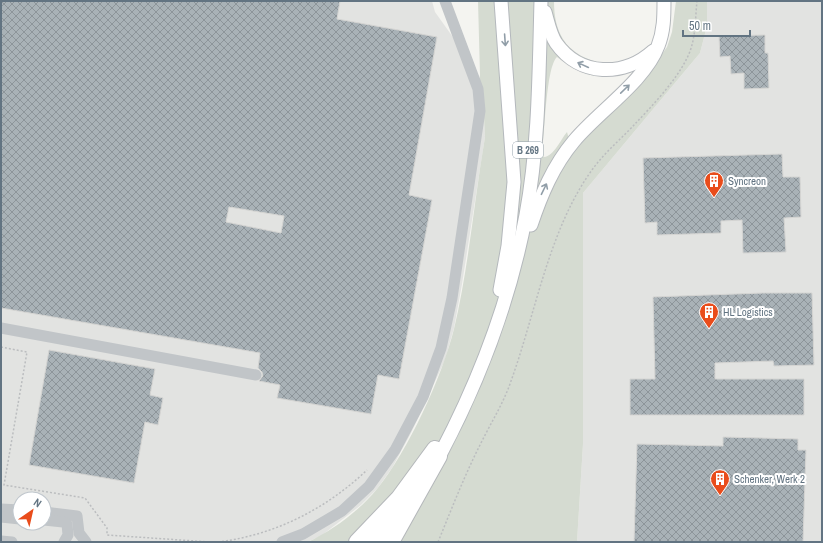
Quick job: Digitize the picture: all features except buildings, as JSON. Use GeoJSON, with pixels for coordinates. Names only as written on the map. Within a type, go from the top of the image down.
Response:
{"type":"FeatureCollection","features":[{"type":"Feature","properties":{"kind":"highway"},"geometry":{"type":"LineString","coordinates":[[357,542],[399,498],[438,451]]}},
{"type":"Feature","properties":{"kind":"highway"},"geometry":{"type":"LineString","coordinates":[[367,542],[402,500],[438,451]]}},
{"type":"Feature","properties":{"kind":"highway"},"geometry":{"type":"LineString","coordinates":[[376,542],[408,504],[438,451]]}},
{"type":"Feature","properties":{"kind":"highway"},"geometry":{"type":"LineString","coordinates":[[391,542],[438,451]]}},
{"type":"Feature","properties":{"kind":"main road"},"geometry":{"type":"LineString","coordinates":[[501,1],[514,182],[501,301]]}},
{"type":"Feature","properties":{"kind":"main road","name":"B 269"},"geometry":{"type":"LineString","coordinates":[[438,451],[477,362],[501,301],[525,176],[533,98],[536,1]]}},
{"type":"Feature","properties":{"kind":"main road"},"geometry":{"type":"LineString","coordinates":[[501,301],[522,235],[531,178],[538,98],[541,1]]}},
{"type":"Feature","properties":{"kind":"main road"},"geometry":{"type":"LineString","coordinates":[[544,1],[549,29],[556,42],[564,53],[585,67],[596,70],[620,68],[640,61],[658,48]]}},
{"type":"Feature","properties":{"kind":"main road"},"geometry":{"type":"LineString","coordinates":[[501,301],[536,210],[553,172],[573,142],[639,76],[658,48],[664,23],[664,1]]}},
{"type":"Feature","properties":{"kind":"street"},"geometry":{"type":"LineString","coordinates":[[282,542],[303,534],[342,511],[356,499],[377,475],[395,450],[423,397],[441,348],[452,298],[480,111],[478,89],[445,1]]}},
{"type":"Feature","properties":{"kind":"street"},"geometry":{"type":"LineString","coordinates":[[1,328],[256,375]]}},
{"type":"Feature","properties":{"kind":"street"},"geometry":{"type":"LineString","coordinates":[[1,509],[12,510]]}},
{"type":"Feature","properties":{"kind":"street"},"geometry":{"type":"LineString","coordinates":[[52,513],[77,516],[79,533],[86,542]]}},
{"type":"Feature","properties":{"kind":"street"},"geometry":{"type":"LineString","coordinates":[[1,517],[12,518]]}},
{"type":"Feature","properties":{"kind":"street"},"geometry":{"type":"LineString","coordinates":[[52,520],[60,521],[67,524],[68,535],[64,542]]}},
{"type":"Feature","properties":{"kind":"street"},"geometry":{"type":"LineString","coordinates":[[1,541],[12,542]]}},
{"type":"Feature","properties":{"kind":"path"},"geometry":{"type":"LineString","coordinates":[[438,542],[473,459],[498,412],[511,382],[545,272],[567,213],[580,188],[599,161],[634,125],[670,83],[687,57],[695,30],[697,1]]}},
{"type":"Feature","properties":{"kind":"path"},"geometry":{"type":"LineString","coordinates":[[1,347],[27,352],[4,484],[85,498],[107,528],[107,535],[210,542]]}},
{"type":"Feature","properties":{"kind":"path"},"geometry":{"type":"LineString","coordinates":[[218,542],[240,540],[304,516],[355,482],[371,467]]}},
{"type":"Feature","properties":{"kind":"shaded area"},"geometry":{"type":"Polygon","coordinates":[[[1,1],[432,1],[435,12],[475,68],[484,117],[485,137],[462,284],[454,328],[445,360],[411,433],[392,468],[377,489],[361,505],[321,536],[307,542],[1,542],[1,1]]]}},
{"type":"Feature","properties":{"kind":"shaded area"},"geometry":{"type":"Polygon","coordinates":[[[478,1],[554,1],[556,22],[559,32],[564,40],[569,47],[577,53],[597,62],[595,76],[575,69],[557,57],[553,63],[546,101],[542,151],[544,157],[551,154],[567,132],[573,153],[655,64],[667,47],[672,32],[676,1],[707,1],[707,26],[700,53],[583,193],[583,444],[577,542],[308,542],[327,532],[354,512],[370,497],[389,473],[423,413],[449,348],[464,281],[485,137],[484,117],[479,83],[478,1]]]}},
{"type":"Feature","properties":{"kind":"shaded area"},"geometry":{"type":"Polygon","coordinates":[[[707,1],[822,1],[822,542],[577,542],[583,444],[583,193],[700,53],[707,26],[707,1]]]}},
{"type":"Feature","properties":{"kind":"place","name":"Syncreon"},"geometry":{"type":"Point","coordinates":[714,198]}},
{"type":"Feature","properties":{"kind":"place","name":"HL Logistics"},"geometry":{"type":"Point","coordinates":[709,329]}},
{"type":"Feature","properties":{"kind":"place","name":"Schenker, Werk 2"},"geometry":{"type":"Point","coordinates":[720,496]}}]}
